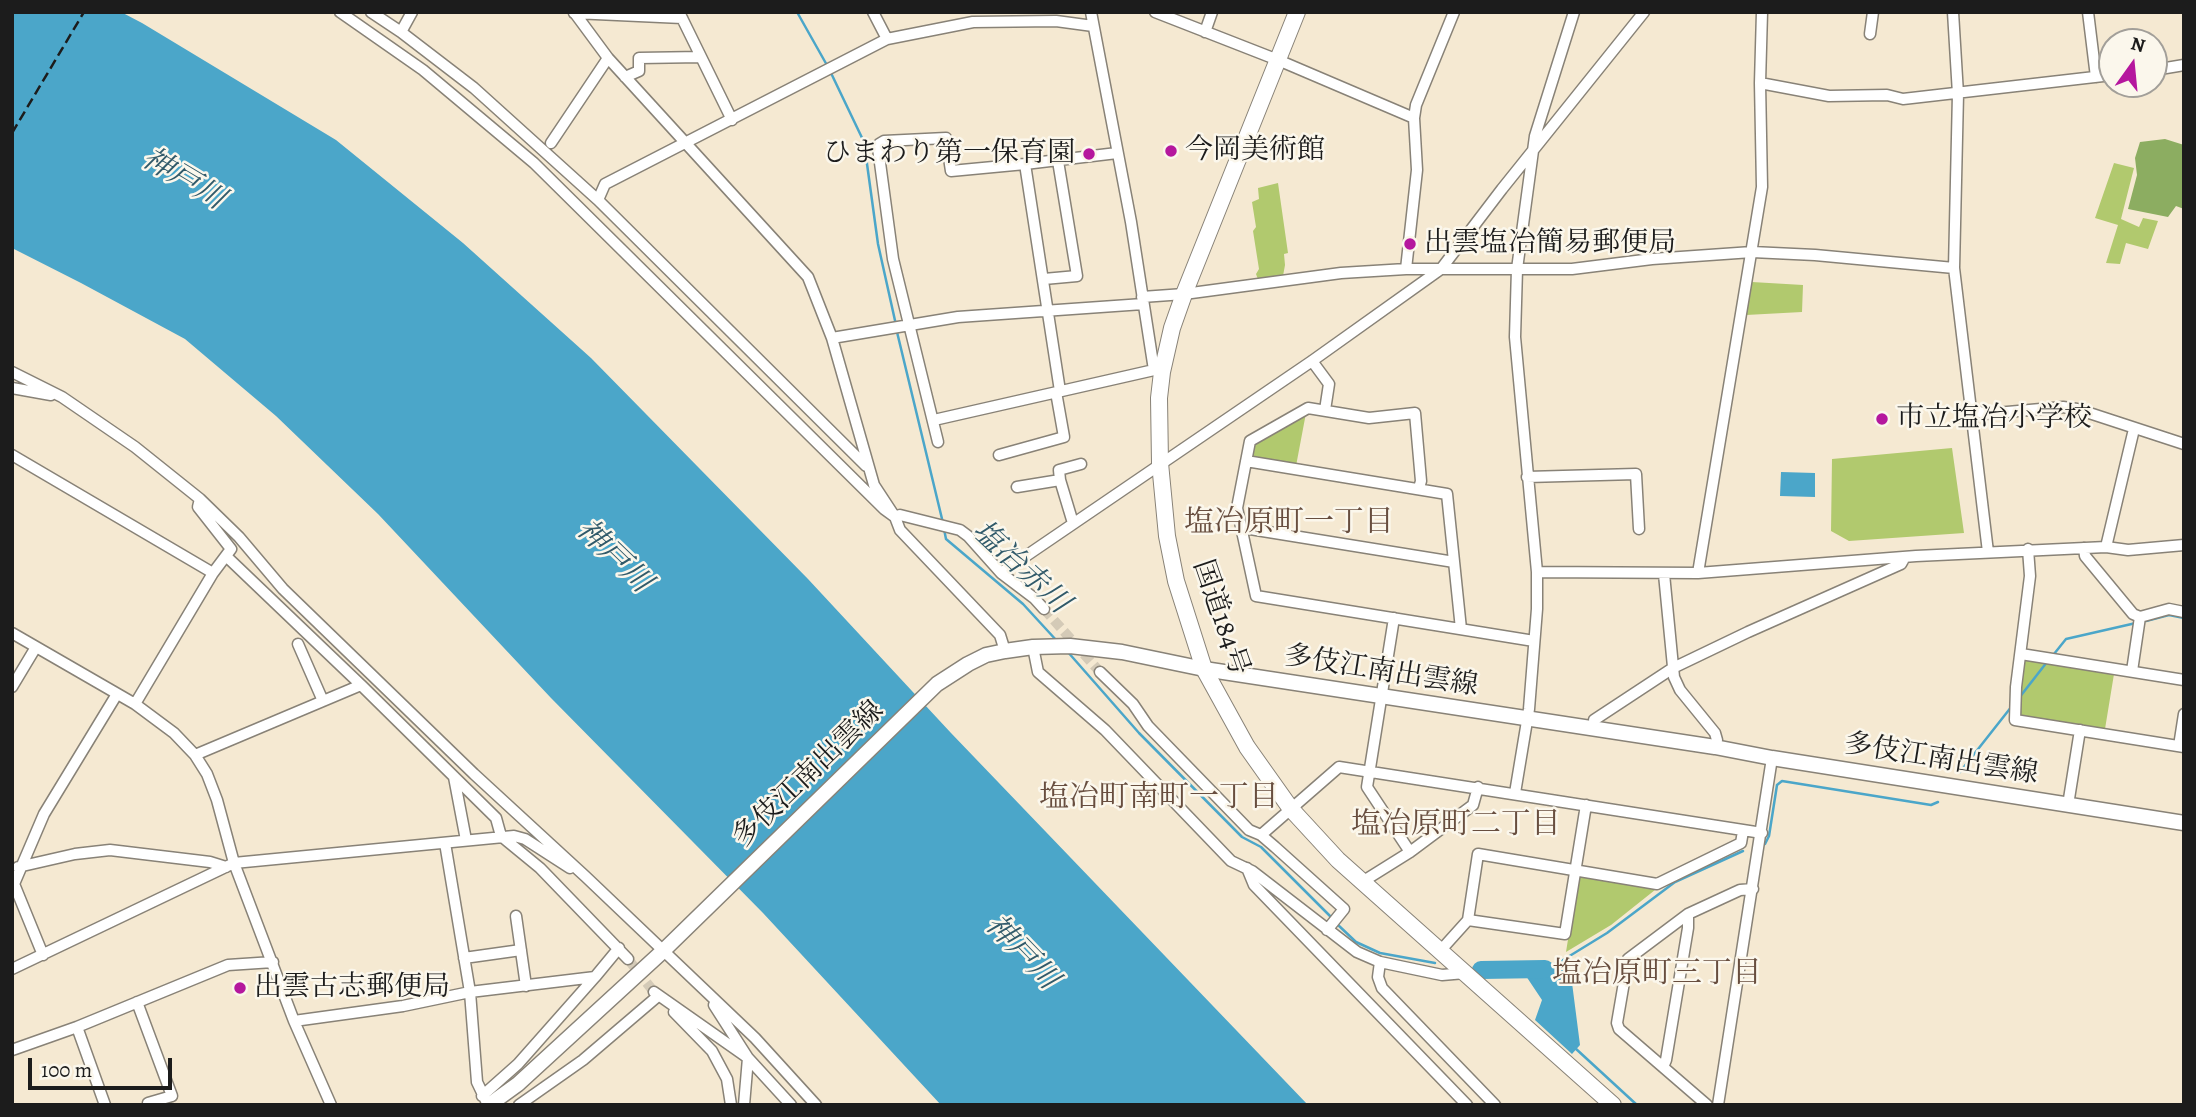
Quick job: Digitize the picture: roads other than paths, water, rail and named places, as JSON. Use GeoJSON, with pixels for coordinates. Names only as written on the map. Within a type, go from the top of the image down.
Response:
{"type":"FeatureCollection","features":[{"type":"Feature","properties":{"kind":"highway","name":"国道184号"},"geometry":{"type":"LineString","coordinates":[[1297,12],[1184,294],[1158,371],[1160,463],[1167,536],[1175,582],[1204,668],[1247,747],[1291,809],[1338,860],[1613,1105]]}},
{"type":"Feature","properties":{"kind":"main road","name":"多伎江南出雲線"},"geometry":{"type":"LineString","coordinates":[[486,1102],[518,1084],[675,940],[937,684],[986,655],[1005,651],[1070,646],[1122,652],[1204,668],[2184,823]]}},
{"type":"Feature","properties":{"kind":"street"},"geometry":{"type":"LineString","coordinates":[[340,12],[422,69],[534,163],[895,517]]}},
{"type":"Feature","properties":{"kind":"street"},"geometry":{"type":"LineString","coordinates":[[371,12],[474,88],[598,200],[868,468]]}},
{"type":"Feature","properties":{"kind":"street"},"geometry":{"type":"LineString","coordinates":[[401,32],[412,12]]}},
{"type":"Feature","properties":{"kind":"street"},"geometry":{"type":"LineString","coordinates":[[873,12],[887,40]]}},
{"type":"Feature","properties":{"kind":"street"},"geometry":{"type":"LineString","coordinates":[[934,421],[1058,391],[1158,371],[1142,300],[1131,222],[1091,12]]}},
{"type":"Feature","properties":{"kind":"street"},"geometry":{"type":"LineString","coordinates":[[1155,12],[1278,60],[1414,118]]}},
{"type":"Feature","properties":{"kind":"street"},"geometry":{"type":"LineString","coordinates":[[1205,32],[1212,12]]}},
{"type":"Feature","properties":{"kind":"street"},"geometry":{"type":"LineString","coordinates":[[1406,269],[1417,170],[1414,118],[1416,105],[1454,12]]}},
{"type":"Feature","properties":{"kind":"street"},"geometry":{"type":"LineString","coordinates":[[1516,793],[1527,719],[1538,609],[1516,337],[1517,269],[1535,136],[1574,12]]}},
{"type":"Feature","properties":{"kind":"street"},"geometry":{"type":"LineString","coordinates":[[1001,573],[1312,361],[1441,269],[1502,188],[1644,12]]}},
{"type":"Feature","properties":{"kind":"street"},"geometry":{"type":"LineString","coordinates":[[1698,573],[1762,187],[1762,12]]}},
{"type":"Feature","properties":{"kind":"street"},"geometry":{"type":"LineString","coordinates":[[1870,34],[1873,12]]}},
{"type":"Feature","properties":{"kind":"street"},"geometry":{"type":"LineString","coordinates":[[1953,12],[1958,94],[1954,268],[1987,552]]}},
{"type":"Feature","properties":{"kind":"street"},"geometry":{"type":"LineString","coordinates":[[1760,83],[1829,96],[1887,95],[1903,99],[2096,77],[2088,12]]}},
{"type":"Feature","properties":{"kind":"street"},"geometry":{"type":"LineString","coordinates":[[574,13],[608,58],[808,277],[832,338],[874,485],[895,517],[900,530],[1000,635],[1005,651]]}},
{"type":"Feature","properties":{"kind":"street"},"geometry":{"type":"LineString","coordinates":[[574,13],[681,15],[732,120]]}},
{"type":"Feature","properties":{"kind":"street"},"geometry":{"type":"LineString","coordinates":[[598,200],[605,184],[887,40],[973,22],[1056,21],[1093,26]]}},
{"type":"Feature","properties":{"kind":"street"},"geometry":{"type":"LineString","coordinates":[[625,77],[639,71],[639,58],[701,57]]}},
{"type":"Feature","properties":{"kind":"street"},"geometry":{"type":"LineString","coordinates":[[551,143],[608,58]]}},
{"type":"Feature","properties":{"kind":"street"},"geometry":{"type":"LineString","coordinates":[[938,442],[893,259],[879,144],[884,141],[946,138],[950,171],[1118,153]]}},
{"type":"Feature","properties":{"kind":"street"},"geometry":{"type":"LineString","coordinates":[[1044,279],[1077,276],[1058,161]]}},
{"type":"Feature","properties":{"kind":"street"},"geometry":{"type":"LineString","coordinates":[[999,455],[1064,437],[1026,164]]}},
{"type":"Feature","properties":{"kind":"street"},"geometry":{"type":"LineString","coordinates":[[832,338],[958,317],[1142,300],[1341,274],[1406,269],[1572,269],[1652,259],[1752,253],[1815,255],[1954,268]]}},
{"type":"Feature","properties":{"kind":"street"},"geometry":{"type":"LineString","coordinates":[[1312,361],[1329,384],[1325,410]]}},
{"type":"Feature","properties":{"kind":"street"},"geometry":{"type":"LineString","coordinates":[[12,372],[62,397],[135,447],[200,499],[239,537],[293,599],[474,774],[755,1038],[816,1105]]}},
{"type":"Feature","properties":{"kind":"street"},"geometry":{"type":"LineString","coordinates":[[12,388],[62,397]]}},
{"type":"Feature","properties":{"kind":"street"},"geometry":{"type":"LineString","coordinates":[[1972,409],[1985,414],[2063,407],[2077,409],[2184,444]]}},
{"type":"Feature","properties":{"kind":"street"},"geometry":{"type":"LineString","coordinates":[[1419,488],[1421,481],[1415,413],[1369,418],[1308,408],[1250,441],[1237,508],[1256,596],[1534,641]]}},
{"type":"Feature","properties":{"kind":"street"},"geometry":{"type":"LineString","coordinates":[[2106,547],[2134,429]]}},
{"type":"Feature","properties":{"kind":"street"},"geometry":{"type":"LineString","coordinates":[[12,455],[213,573]]}},
{"type":"Feature","properties":{"kind":"street"},"geometry":{"type":"LineString","coordinates":[[1246,461],[1447,494],[1461,629]]}},
{"type":"Feature","properties":{"kind":"street"},"geometry":{"type":"LineString","coordinates":[[1073,523],[1059,470],[1081,464]]}},
{"type":"Feature","properties":{"kind":"street"},"geometry":{"type":"LineString","coordinates":[[1527,477],[1636,474],[1639,528]]}},
{"type":"Feature","properties":{"kind":"street"},"geometry":{"type":"LineString","coordinates":[[1017,487],[1060,480]]}},
{"type":"Feature","properties":{"kind":"street"},"geometry":{"type":"LineString","coordinates":[[135,704],[213,573],[231,549],[198,507],[200,499]]}},
{"type":"Feature","properties":{"kind":"street"},"geometry":{"type":"LineString","coordinates":[[895,517],[900,514],[960,530],[1001,573],[1044,609]]}},
{"type":"Feature","properties":{"kind":"street"},"geometry":{"type":"LineString","coordinates":[[1242,530],[1250,529],[1454,562]]}},
{"type":"Feature","properties":{"kind":"street"},"geometry":{"type":"LineString","coordinates":[[1537,572],[1698,573],[2028,549],[2106,547],[2128,550],[2184,545]]}},
{"type":"Feature","properties":{"kind":"street"},"geometry":{"type":"LineString","coordinates":[[2084,548],[2085,556],[2133,614],[2140,617],[2169,609],[2184,612]]}},
{"type":"Feature","properties":{"kind":"street"},"geometry":{"type":"LineString","coordinates":[[2028,549],[2030,576],[2016,687],[2015,720],[2181,746],[2184,714]]}},
{"type":"Feature","properties":{"kind":"street"},"geometry":{"type":"LineString","coordinates":[[226,556],[496,818],[501,836],[540,868],[628,959]]}},
{"type":"Feature","properties":{"kind":"street"},"geometry":{"type":"LineString","coordinates":[[1594,720],[1673,668],[1901,564],[1905,557]]}},
{"type":"Feature","properties":{"kind":"street"},"geometry":{"type":"LineString","coordinates":[[1664,574],[1674,677],[1680,690],[1714,733],[1716,747]]}},
{"type":"Feature","properties":{"kind":"street"},"geometry":{"type":"LineString","coordinates":[[2132,671],[2140,617]]}},
{"type":"Feature","properties":{"kind":"street"},"geometry":{"type":"LineString","coordinates":[[1394,618],[1367,787],[1410,852]]}},
{"type":"Feature","properties":{"kind":"street"},"geometry":{"type":"LineString","coordinates":[[12,633],[135,704],[174,733],[195,755],[207,774],[217,800],[230,865],[331,1105]]}},
{"type":"Feature","properties":{"kind":"street"},"geometry":{"type":"LineString","coordinates":[[298,644],[323,701]]}},
{"type":"Feature","properties":{"kind":"street"},"geometry":{"type":"LineString","coordinates":[[12,687],[36,647]]}},
{"type":"Feature","properties":{"kind":"street"},"geometry":{"type":"LineString","coordinates":[[1032,647],[1038,672],[1105,730],[1231,861],[1333,923],[1357,952],[1380,962],[1442,975],[1465,973]]}},
{"type":"Feature","properties":{"kind":"street"},"geometry":{"type":"LineString","coordinates":[[2021,654],[2184,680]]}},
{"type":"Feature","properties":{"kind":"street"},"geometry":{"type":"LineString","coordinates":[[1100,673],[1133,704],[1148,726],[1249,830],[1261,835],[1344,909],[1333,923]]}},
{"type":"Feature","properties":{"kind":"street"},"geometry":{"type":"LineString","coordinates":[[195,755],[361,685]]}},
{"type":"Feature","properties":{"kind":"street"},"geometry":{"type":"LineString","coordinates":[[43,955],[14,884],[17,868],[44,814],[117,694]]}},
{"type":"Feature","properties":{"kind":"street"},"geometry":{"type":"LineString","coordinates":[[2068,804],[2080,730]]}},
{"type":"Feature","properties":{"kind":"street"},"geometry":{"type":"LineString","coordinates":[[1718,1105],[1773,758]]}},
{"type":"Feature","properties":{"kind":"street"},"geometry":{"type":"LineString","coordinates":[[1261,835],[1339,767],[1762,833]]}},
{"type":"Feature","properties":{"kind":"street"},"geometry":{"type":"LineString","coordinates":[[454,777],[466,841]]}},
{"type":"Feature","properties":{"kind":"street"},"geometry":{"type":"LineString","coordinates":[[1362,882],[1410,852],[1473,805],[1478,788]]}},
{"type":"Feature","properties":{"kind":"street"},"geometry":{"type":"LineString","coordinates":[[1468,920],[1565,934],[1587,805]]}},
{"type":"Feature","properties":{"kind":"street"},"geometry":{"type":"LineString","coordinates":[[1441,950],[1468,920],[1478,854],[1657,884],[1741,843],[1743,831]]}},
{"type":"Feature","properties":{"kind":"street"},"geometry":{"type":"LineString","coordinates":[[17,868],[75,854],[110,850],[230,865],[501,836],[525,839],[586,877]]}},
{"type":"Feature","properties":{"kind":"street"},"geometry":{"type":"LineString","coordinates":[[445,843],[470,992],[477,1082],[486,1102],[619,948]]}},
{"type":"Feature","properties":{"kind":"street"},"geometry":{"type":"LineString","coordinates":[[12,970],[230,865]]}},
{"type":"Feature","properties":{"kind":"street"},"geometry":{"type":"LineString","coordinates":[[1247,869],[1254,885],[1467,1105]]}},
{"type":"Feature","properties":{"kind":"street"},"geometry":{"type":"LineString","coordinates":[[1707,1105],[1619,1028],[1617,1023],[1628,959],[1688,914],[1740,890],[1753,889]]}},
{"type":"Feature","properties":{"kind":"street"},"geometry":{"type":"LineString","coordinates":[[1663,1067],[1686,941],[1688,914]]}},
{"type":"Feature","properties":{"kind":"street"},"geometry":{"type":"LineString","coordinates":[[516,916],[526,986]]}},
{"type":"Feature","properties":{"kind":"street"},"geometry":{"type":"LineString","coordinates":[[464,958],[521,950]]}},
{"type":"Feature","properties":{"kind":"street"},"geometry":{"type":"LineString","coordinates":[[12,1050],[228,965],[272,962]]}},
{"type":"Feature","properties":{"kind":"street"},"geometry":{"type":"LineString","coordinates":[[1380,962],[1378,977],[1382,988],[1495,1105]]}},
{"type":"Feature","properties":{"kind":"street"},"geometry":{"type":"LineString","coordinates":[[294,1021],[403,1006],[470,992],[595,977]]}},
{"type":"Feature","properties":{"kind":"street"},"geometry":{"type":"LineString","coordinates":[[704,990],[748,1058],[791,1105]]}},
{"type":"Feature","properties":{"kind":"street"},"geometry":{"type":"LineString","coordinates":[[731,1105],[727,1079],[712,1051],[654,992],[748,1058]]}},
{"type":"Feature","properties":{"kind":"street"},"geometry":{"type":"LineString","coordinates":[[519,1105],[583,1060],[658,996]]}},
{"type":"Feature","properties":{"kind":"street"},"geometry":{"type":"LineString","coordinates":[[137,1002],[172,1096],[148,1103]]}},
{"type":"Feature","properties":{"kind":"street"},"geometry":{"type":"LineString","coordinates":[[76,1027],[106,1105]]}},
{"type":"Feature","properties":{"kind":"street"},"geometry":{"type":"LineString","coordinates":[[744,1105],[748,1058]]}},
{"type":"Feature","properties":{"kind":"water","name":"神戸川"},"geometry":{"type":"Polygon","coordinates":[[[12,12],[121,12],[336,140],[463,243],[591,358],[808,579],[951,733],[1308,1105],[941,1105],[763,913],[551,698],[378,514],[276,416],[185,339],[12,248],[12,12]]]}},
{"type":"Feature","properties":{"kind":"water"},"geometry":{"type":"Polygon","coordinates":[[[1781,472],[1815,473],[1815,497],[1780,496],[1781,472]]]}},
{"type":"Feature","properties":{"kind":"water"},"geometry":{"type":"Polygon","coordinates":[[[1564,959],[1571,975],[1580,1045],[1572,1054],[1535,1020],[1542,1000],[1526,976],[1524,966],[1548,965],[1564,959]]]}},
{"type":"Feature","properties":{"kind":"waterway","name":"塩冶赤川"},"geometry":{"type":"LineString","coordinates":[[797,12],[828,67]]}},
{"type":"Feature","properties":{"kind":"waterway","name":"塩冶赤川"},"geometry":{"type":"LineString","coordinates":[[831,73],[864,142],[878,244],[896,325]]}},
{"type":"Feature","properties":{"kind":"waterway","name":"塩冶赤川"},"geometry":{"type":"LineString","coordinates":[[897,332],[943,523]]}},
{"type":"Feature","properties":{"kind":"waterway","name":"塩冶赤川"},"geometry":{"type":"LineString","coordinates":[[944,529],[946,539],[1023,604],[1057,641]]}},
{"type":"Feature","properties":{"kind":"waterway"},"geometry":{"type":"LineString","coordinates":[[2146,621],[2169,615],[2184,618]]}},
{"type":"Feature","properties":{"kind":"waterway"},"geometry":{"type":"LineString","coordinates":[[2054,654],[2066,639],[2136,623]]}},
{"type":"Feature","properties":{"kind":"waterway","name":"塩冶赤川"},"geometry":{"type":"LineString","coordinates":[[1067,651],[1139,733],[1242,837],[1261,847],[1333,919]]}},
{"type":"Feature","properties":{"kind":"waterway"},"geometry":{"type":"LineString","coordinates":[[2019,698],[2047,662]]}},
{"type":"Feature","properties":{"kind":"waterway"},"geometry":{"type":"LineString","coordinates":[[1960,772],[2012,706]]}},
{"type":"Feature","properties":{"kind":"waterway"},"geometry":{"type":"LineString","coordinates":[[1765,844],[1769,836],[1777,785],[1782,781],[1931,805],[1938,802]]}},
{"type":"Feature","properties":{"kind":"waterway"},"geometry":{"type":"LineString","coordinates":[[1563,960],[1607,933],[1675,882],[1743,851]]}},
{"type":"Feature","properties":{"kind":"waterway","name":"塩冶赤川"},"geometry":{"type":"LineString","coordinates":[[1337,924],[1356,942],[1380,953],[1435,963]]}},
{"type":"Feature","properties":{"kind":"waterway","name":"塩冶赤川"},"geometry":{"type":"LineString","coordinates":[[1481,970],[1545,969]]}},
{"type":"Feature","properties":{"kind":"waterway"},"geometry":{"type":"LineString","coordinates":[[1575,1048],[1637,1105]]}},
{"type":"Feature","properties":{"kind":"tunnel"},"geometry":{"type":"LineString","coordinates":[[1044,609],[1100,672]]}},
{"type":"Feature","properties":{"kind":"tunnel"},"geometry":{"type":"LineString","coordinates":[[628,959],[654,992]]}},
{"type":"Feature","properties":{"kind":"railway"},"geometry":{"type":"LineString","coordinates":[[12,133],[84,12]]}},
{"type":"Feature","properties":{"kind":"place","name":"今岡美術館"},"geometry":{"type":"Point","coordinates":[1171,151]}},
{"type":"Feature","properties":{"kind":"place","name":"ひまわり第一保育園"},"geometry":{"type":"Point","coordinates":[1089,154]}},
{"type":"Feature","properties":{"kind":"place","name":"出雲塩冶簡易郵便局"},"geometry":{"type":"Point","coordinates":[1410,244]}},
{"type":"Feature","properties":{"kind":"place","name":"市立塩冶小学校"},"geometry":{"type":"Point","coordinates":[1882,419]}},
{"type":"Feature","properties":{"kind":"place","name":"出雲古志郵便局"},"geometry":{"type":"Point","coordinates":[240,988]}},
{"type":"Feature","properties":{"kind":"district","name":"塩冶原町一丁目"},"geometry":{"type":"Point","coordinates":[1289,524]}},
{"type":"Feature","properties":{"kind":"district","name":"塩冶町南町一丁目"},"geometry":{"type":"Point","coordinates":[1159,799]}},
{"type":"Feature","properties":{"kind":"district","name":"塩冶原町二丁目"},"geometry":{"type":"Point","coordinates":[1456,826]}},
{"type":"Feature","properties":{"kind":"district","name":"塩冶原町三丁目"},"geometry":{"type":"Point","coordinates":[1657,975]}}]}
